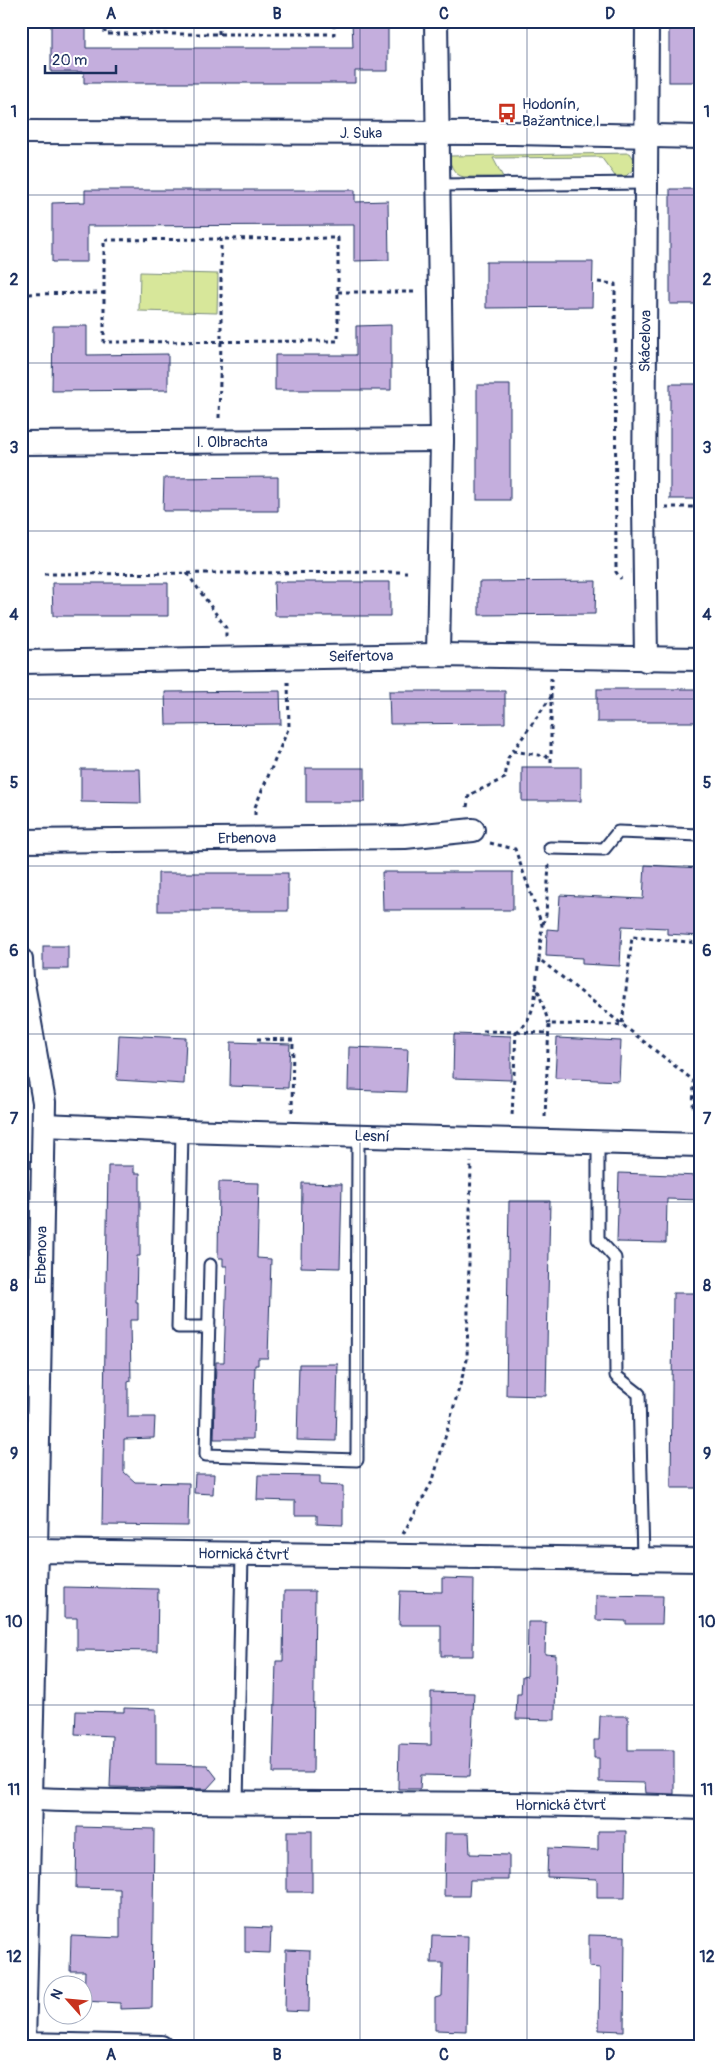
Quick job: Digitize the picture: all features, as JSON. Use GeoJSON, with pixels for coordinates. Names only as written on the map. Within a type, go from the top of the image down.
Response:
{"type":"FeatureCollection","features":[{"type":"Feature","properties":{"kind":"street"},"geometry":{"type":"LineString","coordinates":[[436,21],[436,134],[442,440],[438,655]]}},
{"type":"Feature","properties":{"kind":"street","name":"Skácelova"},"geometry":{"type":"LineString","coordinates":[[646,660],[644,503],[648,137],[647,21]]}},
{"type":"Feature","properties":{"kind":"street","name":"J. Suka"},"geometry":{"type":"LineString","coordinates":[[21,132],[514,133],[648,137],[700,136]]}},
{"type":"Feature","properties":{"kind":"street","name":"I. Olbrachta"},"geometry":{"type":"LineString","coordinates":[[21,443],[442,440]]}},
{"type":"Feature","properties":{"kind":"street","name":"Seifertova"},"geometry":{"type":"LineString","coordinates":[[21,662],[438,655],[646,660],[700,659]]}},
{"type":"Feature","properties":{"kind":"street","name":"Erbenova"},"geometry":{"type":"LineString","coordinates":[[21,841],[405,837],[469,830]]}},
{"type":"Feature","properties":{"kind":"street","name":"Erbenova"},"geometry":{"type":"LineString","coordinates":[[21,960],[22,978],[43,1094],[44,1125],[36,1552]]}},
{"type":"Feature","properties":{"kind":"street","name":"Lesní"},"geometry":{"type":"LineString","coordinates":[[44,1125],[182,1131],[700,1145]]}},
{"type":"Feature","properties":{"kind":"street"},"geometry":{"type":"LineString","coordinates":[[36,1552],[32,1799],[24,2044],[161,2047]]}},
{"type":"Feature","properties":{"kind":"street","name":"Hornická čtvrť"},"geometry":{"type":"LineString","coordinates":[[36,1552],[700,1560]]}},
{"type":"Feature","properties":{"kind":"street","name":"Hornická čtvrť"},"geometry":{"type":"LineString","coordinates":[[32,1799],[237,1804],[623,1805],[700,1808]]}},
{"type":"Feature","properties":{"kind":"lane"},"geometry":{"type":"LineString","coordinates":[[437,185],[646,183]]}},
{"type":"Feature","properties":{"kind":"lane"},"geometry":{"type":"LineString","coordinates":[[550,848],[604,849],[618,832],[700,835]]}},
{"type":"Feature","properties":{"kind":"lane"},"geometry":{"type":"LineString","coordinates":[[182,1131],[178,1326],[209,1327]]}},
{"type":"Feature","properties":{"kind":"lane"},"geometry":{"type":"LineString","coordinates":[[210,1265],[206,1455],[357,1460],[358,1135]]}},
{"type":"Feature","properties":{"kind":"lane"},"geometry":{"type":"LineString","coordinates":[[598,1143],[598,1239],[615,1258],[616,1376],[639,1394],[643,1559]]}},
{"type":"Feature","properties":{"kind":"lane"},"geometry":{"type":"LineString","coordinates":[[237,1804],[242,1554]]}},
{"type":"Feature","properties":{"kind":"path"},"geometry":{"type":"LineString","coordinates":[[105,21],[105,34],[334,34],[334,21]]}},
{"type":"Feature","properties":{"kind":"path"},"geometry":{"type":"LineString","coordinates":[[219,21],[219,34]]}},
{"type":"Feature","properties":{"kind":"path"},"geometry":{"type":"LineString","coordinates":[[338,238],[338,292],[338,341],[104,342],[104,240],[338,238]]}},
{"type":"Feature","properties":{"kind":"path"},"geometry":{"type":"LineString","coordinates":[[218,442],[221,342],[221,239]]}},
{"type":"Feature","properties":{"kind":"path"},"geometry":{"type":"LineString","coordinates":[[598,282],[615,284],[616,572],[625,584]]}},
{"type":"Feature","properties":{"kind":"path"},"geometry":{"type":"LineString","coordinates":[[338,292],[440,292]]}},
{"type":"Feature","properties":{"kind":"path"},"geometry":{"type":"LineString","coordinates":[[21,294],[104,293]]}},
{"type":"Feature","properties":{"kind":"path"},"geometry":{"type":"LineString","coordinates":[[657,507],[700,507]]}},
{"type":"Feature","properties":{"kind":"path"},"geometry":{"type":"LineString","coordinates":[[44,574],[407,572]]}},
{"type":"Feature","properties":{"kind":"path"},"geometry":{"type":"LineString","coordinates":[[187,573],[226,628],[227,659]]}},
{"type":"Feature","properties":{"kind":"path"},"geometry":{"type":"LineString","coordinates":[[256,838],[255,807],[290,727],[288,658]]}},
{"type":"Feature","properties":{"kind":"path"},"geometry":{"type":"LineString","coordinates":[[513,751],[551,760],[552,658]]}},
{"type":"Feature","properties":{"kind":"path"},"geometry":{"type":"LineString","coordinates":[[542,925],[515,849],[466,838],[469,830],[469,795],[505,778],[508,758],[551,697]]}},
{"type":"Feature","properties":{"kind":"path"},"geometry":{"type":"LineString","coordinates":[[516,1032],[522,1028],[535,1004],[542,925],[546,915],[550,848]]}},
{"type":"Feature","properties":{"kind":"path"},"geometry":{"type":"LineString","coordinates":[[622,1025],[632,937],[700,943]]}},
{"type":"Feature","properties":{"kind":"path"},"geometry":{"type":"LineString","coordinates":[[539,960],[694,1081],[693,1110]]}},
{"type":"Feature","properties":{"kind":"path"},"geometry":{"type":"LineString","coordinates":[[536,984],[549,1024],[545,1117]]}},
{"type":"Feature","properties":{"kind":"path"},"geometry":{"type":"LineString","coordinates":[[549,1024],[622,1025]]}},
{"type":"Feature","properties":{"kind":"path"},"geometry":{"type":"LineString","coordinates":[[483,1031],[548,1033]]}},
{"type":"Feature","properties":{"kind":"path"},"geometry":{"type":"LineString","coordinates":[[512,1116],[516,1032]]}},
{"type":"Feature","properties":{"kind":"path"},"geometry":{"type":"LineString","coordinates":[[256,1039],[293,1040],[291,1134]]}},
{"type":"Feature","properties":{"kind":"path"},"geometry":{"type":"LineString","coordinates":[[390,1556],[433,1480],[467,1360],[471,1139]]}},
{"type":"Feature","properties":{"kind":"green space"},"geometry":{"type":"Polygon","coordinates":[[[630,153],[638,165],[626,176],[615,176],[601,157],[493,158],[503,177],[464,177],[456,172],[448,158],[450,156],[630,153]]]}},
{"type":"Feature","properties":{"kind":"green space"},"geometry":{"type":"Polygon","coordinates":[[[140,272],[218,274],[217,313],[139,311],[140,272]]]}},
{"type":"Feature","properties":{"kind":"building"},"geometry":{"type":"Polygon","coordinates":[[[51,21],[86,21],[86,48],[353,48],[352,21],[388,21],[388,71],[355,71],[355,83],[84,83],[84,72],[51,72],[51,21]]]}},
{"type":"Feature","properties":{"kind":"building"},"geometry":{"type":"Polygon","coordinates":[[[669,21],[700,21],[700,82],[669,82],[669,21]]]}},
{"type":"Feature","properties":{"kind":"building"},"geometry":{"type":"Polygon","coordinates":[[[670,189],[700,189],[700,304],[670,304],[670,189]]]}},
{"type":"Feature","properties":{"kind":"building"},"geometry":{"type":"Polygon","coordinates":[[[85,190],[355,190],[355,202],[388,201],[389,260],[354,261],[354,225],[87,226],[87,262],[52,262],[52,203],[85,202],[85,190]]]}},
{"type":"Feature","properties":{"kind":"building"},"geometry":{"type":"Polygon","coordinates":[[[486,262],[593,262],[592,307],[486,308],[486,262]]]}},
{"type":"Feature","properties":{"kind":"building"},"geometry":{"type":"Polygon","coordinates":[[[391,325],[391,390],[275,390],[275,355],[356,355],[356,326],[391,325]]]}},
{"type":"Feature","properties":{"kind":"building"},"geometry":{"type":"Polygon","coordinates":[[[53,326],[87,326],[87,355],[168,354],[168,390],[52,391],[53,326]]]}},
{"type":"Feature","properties":{"kind":"building"},"geometry":{"type":"Polygon","coordinates":[[[670,384],[700,384],[700,499],[670,499],[670,384]]]}},
{"type":"Feature","properties":{"kind":"building"},"geometry":{"type":"Polygon","coordinates":[[[477,385],[510,385],[510,500],[477,500],[477,385]]]}},
{"type":"Feature","properties":{"kind":"building"},"geometry":{"type":"Polygon","coordinates":[[[278,477],[278,511],[163,511],[164,478],[278,477]]]}},
{"type":"Feature","properties":{"kind":"building"},"geometry":{"type":"Polygon","coordinates":[[[596,581],[595,614],[479,615],[479,582],[596,581]]]}},
{"type":"Feature","properties":{"kind":"building"},"geometry":{"type":"Polygon","coordinates":[[[274,582],[390,582],[390,616],[275,616],[274,582]]]}},
{"type":"Feature","properties":{"kind":"building"},"geometry":{"type":"Polygon","coordinates":[[[52,583],[168,583],[168,616],[53,616],[52,583]]]}},
{"type":"Feature","properties":{"kind":"building"},"geometry":{"type":"Polygon","coordinates":[[[597,689],[700,689],[700,722],[597,722],[597,689]]]}},
{"type":"Feature","properties":{"kind":"building"},"geometry":{"type":"Polygon","coordinates":[[[280,691],[281,724],[166,725],[165,692],[280,691]]]}},
{"type":"Feature","properties":{"kind":"building"},"geometry":{"type":"Polygon","coordinates":[[[389,691],[505,691],[505,723],[390,724],[389,691]]]}},
{"type":"Feature","properties":{"kind":"building"},"geometry":{"type":"Polygon","coordinates":[[[522,767],[581,767],[581,801],[522,801],[522,767]]]}},
{"type":"Feature","properties":{"kind":"building"},"geometry":{"type":"Polygon","coordinates":[[[306,768],[365,768],[365,802],[306,802],[306,768]]]}},
{"type":"Feature","properties":{"kind":"building"},"geometry":{"type":"Polygon","coordinates":[[[81,769],[140,769],[141,803],[81,802],[81,769]]]}},
{"type":"Feature","properties":{"kind":"building"},"geometry":{"type":"Polygon","coordinates":[[[645,865],[700,868],[700,936],[667,934],[667,928],[622,926],[620,966],[582,964],[582,958],[546,956],[547,929],[558,930],[560,895],[643,899],[645,865]]]}},
{"type":"Feature","properties":{"kind":"building"},"geometry":{"type":"Polygon","coordinates":[[[382,872],[513,872],[513,910],[383,910],[382,872]]]}},
{"type":"Feature","properties":{"kind":"building"},"geometry":{"type":"Polygon","coordinates":[[[158,873],[288,873],[288,911],[158,911],[158,873]]]}},
{"type":"Feature","properties":{"kind":"building"},"geometry":{"type":"Polygon","coordinates":[[[43,946],[68,946],[68,969],[43,969],[43,946]]]}},
{"type":"Feature","properties":{"kind":"building"},"geometry":{"type":"Polygon","coordinates":[[[454,1034],[511,1036],[511,1080],[453,1078],[454,1034]]]}},
{"type":"Feature","properties":{"kind":"building"},"geometry":{"type":"Polygon","coordinates":[[[119,1035],[186,1038],[184,1084],[117,1080],[119,1035]]]}},
{"type":"Feature","properties":{"kind":"building"},"geometry":{"type":"Polygon","coordinates":[[[557,1038],[621,1041],[619,1081],[555,1078],[557,1038]]]}},
{"type":"Feature","properties":{"kind":"building"},"geometry":{"type":"Polygon","coordinates":[[[231,1042],[290,1044],[288,1088],[230,1086],[231,1042]]]}},
{"type":"Feature","properties":{"kind":"building"},"geometry":{"type":"Polygon","coordinates":[[[349,1047],[408,1049],[406,1092],[348,1090],[349,1047]]]}},
{"type":"Feature","properties":{"kind":"building"},"geometry":{"type":"Polygon","coordinates":[[[108,1166],[134,1166],[134,1173],[140,1173],[140,1256],[137,1256],[136,1302],[138,1302],[138,1320],[130,1320],[131,1381],[128,1382],[128,1417],[155,1417],[154,1438],[124,1439],[124,1472],[135,1482],[189,1483],[188,1526],[102,1525],[108,1166]]]}},
{"type":"Feature","properties":{"kind":"building"},"geometry":{"type":"Polygon","coordinates":[[[619,1173],[700,1176],[700,1200],[667,1199],[666,1243],[617,1242],[619,1173]]]}},
{"type":"Feature","properties":{"kind":"building"},"geometry":{"type":"Polygon","coordinates":[[[219,1182],[259,1183],[257,1258],[271,1259],[268,1358],[258,1358],[258,1365],[255,1365],[253,1439],[214,1439],[216,1362],[224,1362],[227,1266],[223,1266],[223,1258],[218,1258],[219,1182]]]}},
{"type":"Feature","properties":{"kind":"building"},"geometry":{"type":"Polygon","coordinates":[[[302,1183],[342,1184],[340,1268],[301,1267],[302,1183]]]}},
{"type":"Feature","properties":{"kind":"building"},"geometry":{"type":"Polygon","coordinates":[[[509,1201],[550,1201],[546,1396],[506,1395],[509,1201]]]}},
{"type":"Feature","properties":{"kind":"building"},"geometry":{"type":"Polygon","coordinates":[[[673,1293],[700,1293],[700,1488],[671,1488],[673,1293]]]}},
{"type":"Feature","properties":{"kind":"building"},"geometry":{"type":"Polygon","coordinates":[[[299,1364],[338,1364],[336,1441],[297,1440],[299,1364]]]}},
{"type":"Feature","properties":{"kind":"building"},"geometry":{"type":"Polygon","coordinates":[[[195,1474],[214,1474],[213,1494],[194,1493],[195,1474]]]}},
{"type":"Feature","properties":{"kind":"building"},"geometry":{"type":"Polygon","coordinates":[[[258,1475],[320,1476],[320,1485],[343,1486],[343,1525],[317,1524],[317,1515],[295,1515],[295,1501],[257,1500],[258,1475]]]}},
{"type":"Feature","properties":{"kind":"building"},"geometry":{"type":"Polygon","coordinates":[[[442,1578],[474,1579],[473,1656],[441,1656],[441,1625],[399,1625],[400,1591],[442,1592],[442,1578]]]}},
{"type":"Feature","properties":{"kind":"building"},"geometry":{"type":"Polygon","coordinates":[[[64,1587],[158,1589],[157,1651],[77,1650],[77,1618],[64,1618],[64,1587]]]}},
{"type":"Feature","properties":{"kind":"building"},"geometry":{"type":"Polygon","coordinates":[[[284,1591],[315,1591],[313,1773],[273,1773],[276,1661],[283,1661],[284,1591]]]}},
{"type":"Feature","properties":{"kind":"building"},"geometry":{"type":"Polygon","coordinates":[[[596,1595],[663,1596],[662,1624],[626,1624],[626,1621],[596,1620],[596,1595]]]}},
{"type":"Feature","properties":{"kind":"building"},"geometry":{"type":"Polygon","coordinates":[[[528,1622],[546,1622],[545,1654],[556,1655],[555,1720],[516,1719],[517,1694],[521,1694],[522,1677],[527,1676],[528,1622]]]}},
{"type":"Feature","properties":{"kind":"building"},"geometry":{"type":"Polygon","coordinates":[[[431,1692],[474,1693],[470,1776],[421,1775],[420,1789],[398,1789],[399,1744],[431,1745],[431,1692]]]}},
{"type":"Feature","properties":{"kind":"building"},"geometry":{"type":"Polygon","coordinates":[[[124,1708],[156,1709],[156,1764],[207,1765],[217,1778],[207,1789],[110,1787],[112,1736],[75,1734],[76,1711],[124,1712],[124,1708]]]}},
{"type":"Feature","properties":{"kind":"building"},"geometry":{"type":"Polygon","coordinates":[[[600,1716],[628,1716],[628,1750],[674,1750],[674,1794],[646,1793],[645,1783],[599,1782],[599,1758],[594,1758],[594,1740],[599,1740],[600,1716]]]}},
{"type":"Feature","properties":{"kind":"building"},"geometry":{"type":"Polygon","coordinates":[[[77,1827],[154,1829],[152,2008],[120,2009],[120,2003],[92,2001],[92,1976],[85,1976],[85,1971],[70,1971],[71,1936],[120,1938],[120,1889],[76,1888],[77,1827]]]}},
{"type":"Feature","properties":{"kind":"building"},"geometry":{"type":"Polygon","coordinates":[[[287,1831],[312,1831],[312,1892],[287,1892],[287,1831]]]}},
{"type":"Feature","properties":{"kind":"building"},"geometry":{"type":"Polygon","coordinates":[[[598,1831],[626,1831],[625,1898],[597,1898],[597,1879],[547,1877],[548,1848],[598,1850],[598,1831]]]}},
{"type":"Feature","properties":{"kind":"building"},"geometry":{"type":"Polygon","coordinates":[[[445,1833],[469,1833],[470,1854],[509,1855],[509,1880],[470,1880],[469,1896],[444,1896],[445,1833]]]}},
{"type":"Feature","properties":{"kind":"building"},"geometry":{"type":"Polygon","coordinates":[[[245,1927],[271,1928],[270,1953],[245,1952],[245,1927]]]}},
{"type":"Feature","properties":{"kind":"building"},"geometry":{"type":"Polygon","coordinates":[[[432,1935],[468,1936],[466,2031],[435,2030],[435,1998],[442,1996],[443,1963],[431,1963],[432,1935]]]}},
{"type":"Feature","properties":{"kind":"building"},"geometry":{"type":"Polygon","coordinates":[[[589,1935],[625,1936],[624,2031],[599,2030],[600,1968],[589,1967],[589,1935]]]}},
{"type":"Feature","properties":{"kind":"building"},"geometry":{"type":"Polygon","coordinates":[[[286,1950],[310,1951],[309,2012],[285,2011],[286,1950]]]}},
{"type":"Feature","properties":{"kind":"place","name":"Hodonín, Bažantnice I"},"geometry":{"type":"Point","coordinates":[507,113]}}]}
